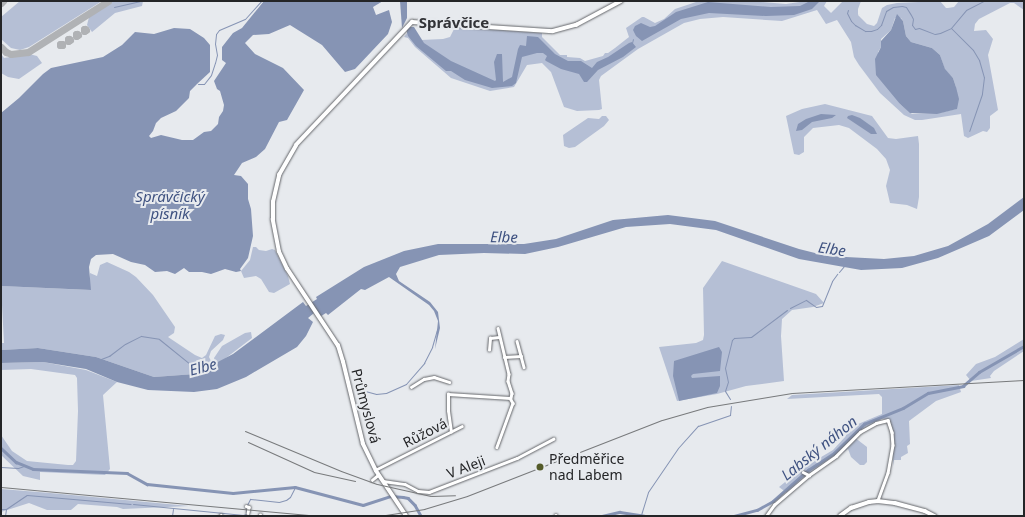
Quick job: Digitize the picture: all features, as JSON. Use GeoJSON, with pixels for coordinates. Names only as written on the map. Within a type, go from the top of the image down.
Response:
{"type":"FeatureCollection","features":[{"type":"Feature","properties":{"kind":"street","name":"Průmyslová"},"geometry":{"type":"LineString","coordinates":[[406,516],[375,470],[362,439],[341,355],[322,320],[287,269],[279,252],[275,235],[273,202],[279,175],[296,144],[412,22],[553,30],[576,25],[621,1]]}},
{"type":"Feature","properties":{"kind":"street"},"geometry":{"type":"LineString","coordinates":[[497,447],[513,403],[510,398],[512,392],[498,328]]}},
{"type":"Feature","properties":{"kind":"street"},"geometry":{"type":"LineString","coordinates":[[489,350],[490,338],[499,337]]}},
{"type":"Feature","properties":{"kind":"street"},"geometry":{"type":"LineString","coordinates":[[517,341],[524,366]]}},
{"type":"Feature","properties":{"kind":"street"},"geometry":{"type":"LineString","coordinates":[[504,357],[521,356]]}},
{"type":"Feature","properties":{"kind":"street"},"geometry":{"type":"LineString","coordinates":[[411,387],[424,379],[434,377],[449,382]]}},
{"type":"Feature","properties":{"kind":"street"},"geometry":{"type":"LineString","coordinates":[[451,432],[448,411],[448,394],[510,398]]}},
{"type":"Feature","properties":{"kind":"street"},"geometry":{"type":"LineString","coordinates":[[766,516],[774,505],[808,475],[836,456],[860,432],[876,423],[888,420],[892,432],[892,445],[888,473],[878,501]]}},
{"type":"Feature","properties":{"kind":"street","name":"Růžová"},"geometry":{"type":"LineString","coordinates":[[375,470],[462,426]]}},
{"type":"Feature","properties":{"kind":"street","name":"V Aleji"},"geometry":{"type":"LineString","coordinates":[[382,480],[405,484],[418,491],[429,492],[517,458],[553,439]]}},
{"type":"Feature","properties":{"kind":"street"},"geometry":{"type":"LineString","coordinates":[[802,472],[808,475]]}},
{"type":"Feature","properties":{"kind":"street"},"geometry":{"type":"LineString","coordinates":[[372,480],[378,474]]}},
{"type":"Feature","properties":{"kind":"street"},"geometry":{"type":"LineString","coordinates":[[840,516],[851,508],[869,502],[878,501],[895,503],[925,511],[935,516]]}},
{"type":"Feature","properties":{"kind":"street"},"geometry":{"type":"LineString","coordinates":[[247,506],[248,513]]}},
{"type":"Feature","properties":{"kind":"shaded area"},"geometry":{"type":"Polygon","coordinates":[[[20,1],[102,1],[29,47],[20,50],[11,48],[1,39],[1,17],[20,1]]]}},
{"type":"Feature","properties":{"kind":"shaded area"},"geometry":{"type":"Polygon","coordinates":[[[114,1],[143,1],[142,6],[115,13],[92,32],[87,25],[89,17],[114,1]]]}},
{"type":"Feature","properties":{"kind":"shaded area"},"geometry":{"type":"Polygon","coordinates":[[[699,1],[749,1],[786,4],[806,1],[827,1],[824,6],[831,13],[843,1],[861,1],[858,9],[858,15],[867,24],[874,26],[877,23],[882,8],[887,5],[897,3],[940,1],[946,8],[948,8],[954,7],[959,1],[1024,1],[1024,10],[1014,3],[1010,3],[979,19],[975,24],[974,31],[986,30],[993,39],[988,55],[998,110],[990,116],[990,128],[987,132],[983,131],[968,138],[964,136],[961,114],[922,120],[915,120],[904,115],[880,93],[859,65],[854,57],[851,42],[837,20],[826,24],[817,10],[782,21],[723,17],[700,19],[684,23],[638,49],[601,76],[599,80],[602,109],[599,110],[577,111],[564,107],[551,72],[542,63],[527,65],[514,87],[490,91],[451,78],[415,47],[408,38],[404,37],[411,28],[421,40],[443,39],[450,37],[455,27],[542,33],[542,37],[560,55],[580,58],[585,61],[603,56],[605,53],[608,53],[615,48],[629,37],[626,28],[642,17],[655,23],[664,19],[675,9],[699,1]],[[895,18],[891,30],[881,39],[881,47],[878,52],[900,104],[912,114],[939,113],[956,109],[956,87],[953,78],[945,70],[940,55],[932,48],[911,42],[906,36],[901,18],[895,18]]]}},
{"type":"Feature","properties":{"kind":"shaded area"},"geometry":{"type":"Polygon","coordinates":[[[1,54],[4,58],[29,54],[37,56],[42,63],[19,79],[8,77],[1,73],[1,54]]]}},
{"type":"Feature","properties":{"kind":"shaded area"},"geometry":{"type":"Polygon","coordinates":[[[825,104],[872,116],[888,138],[896,139],[918,136],[919,197],[917,209],[907,205],[890,203],[886,186],[890,170],[886,159],[877,149],[849,128],[839,125],[813,128],[804,137],[804,152],[799,155],[794,154],[786,116],[802,109],[825,104]]]}},
{"type":"Feature","properties":{"kind":"shaded area"},"geometry":{"type":"Polygon","coordinates":[[[602,116],[606,116],[609,120],[604,126],[575,147],[569,148],[564,146],[563,135],[588,118],[599,119],[602,116]]]}},
{"type":"Feature","properties":{"kind":"shaded area"},"geometry":{"type":"Polygon","coordinates":[[[253,247],[266,251],[272,249],[275,250],[288,276],[290,284],[274,293],[269,292],[261,279],[256,276],[244,278],[241,271],[250,260],[253,247]]]}},
{"type":"Feature","properties":{"kind":"shaded area"},"geometry":{"type":"Polygon","coordinates":[[[722,261],[816,294],[824,303],[813,307],[792,310],[782,319],[781,336],[784,381],[746,386],[717,394],[677,401],[659,347],[696,343],[703,340],[703,288],[722,261]]]}},
{"type":"Feature","properties":{"kind":"shaded area"},"geometry":{"type":"Polygon","coordinates":[[[107,262],[129,272],[136,277],[153,295],[175,327],[174,333],[168,337],[195,355],[202,358],[206,355],[215,336],[221,334],[225,335],[223,340],[211,351],[209,357],[211,361],[215,361],[214,358],[222,346],[245,333],[251,332],[252,338],[222,361],[195,374],[154,377],[96,357],[38,348],[1,350],[1,343],[4,343],[1,286],[90,290],[90,273],[97,276],[100,265],[107,262]]]}},
{"type":"Feature","properties":{"kind":"shaded area"},"geometry":{"type":"Polygon","coordinates":[[[1024,339],[1024,351],[994,371],[990,376],[991,378],[971,381],[966,375],[976,364],[995,357],[1024,339]]]}},
{"type":"Feature","properties":{"kind":"shaded area"},"geometry":{"type":"Polygon","coordinates":[[[43,362],[86,370],[117,382],[103,395],[110,469],[105,475],[40,472],[40,480],[23,476],[1,455],[1,435],[12,451],[27,461],[73,465],[76,461],[78,411],[77,378],[75,375],[31,369],[1,370],[1,363],[43,362]]]}},
{"type":"Feature","properties":{"kind":"shaded area"},"geometry":{"type":"Polygon","coordinates":[[[959,385],[961,392],[936,401],[909,421],[910,444],[907,446],[908,453],[901,457],[901,460],[894,460],[893,466],[893,432],[889,419],[882,419],[867,427],[854,437],[867,447],[867,462],[864,465],[860,465],[851,457],[848,449],[787,493],[779,487],[801,469],[833,450],[845,437],[851,427],[882,414],[882,397],[879,394],[787,399],[792,395],[959,385]]]}},
{"type":"Feature","properties":{"kind":"shaded area"},"geometry":{"type":"Polygon","coordinates":[[[1,489],[189,506],[123,509],[117,507],[78,504],[71,510],[47,510],[29,503],[1,512],[1,489]]]}},
{"type":"Feature","properties":{"kind":"water","name":"Správčický písník"},"geometry":{"type":"Polygon","coordinates":[[[264,1],[383,1],[373,7],[376,15],[389,10],[392,22],[388,34],[355,69],[345,72],[322,45],[290,25],[269,34],[253,35],[245,43],[255,54],[283,68],[304,90],[287,120],[279,122],[265,149],[256,157],[242,163],[234,175],[241,176],[248,184],[248,199],[251,209],[253,236],[248,258],[240,269],[241,271],[236,272],[225,269],[211,274],[189,272],[184,268],[175,274],[167,271],[155,272],[145,265],[131,262],[113,254],[96,255],[91,259],[89,267],[91,290],[1,286],[1,113],[51,68],[103,57],[122,45],[135,32],[154,34],[174,28],[190,29],[204,38],[210,45],[210,72],[190,91],[189,98],[176,111],[161,118],[156,123],[149,136],[151,138],[161,135],[182,140],[193,140],[204,132],[211,131],[218,124],[219,117],[223,111],[224,105],[220,91],[217,89],[214,81],[226,63],[222,60],[222,47],[233,33],[242,28],[264,1]]]}},
{"type":"Feature","properties":{"kind":"water"},"geometry":{"type":"Polygon","coordinates":[[[400,1],[407,1],[407,18],[402,28],[400,1]]]}},
{"type":"Feature","properties":{"kind":"water"},"geometry":{"type":"Polygon","coordinates":[[[810,1],[820,1],[812,9],[794,15],[766,16],[709,13],[681,19],[642,41],[636,36],[633,30],[635,26],[641,23],[650,27],[655,26],[676,12],[708,2],[771,7],[800,6],[810,1]]]}},
{"type":"Feature","properties":{"kind":"water"},"geometry":{"type":"Polygon","coordinates":[[[897,14],[903,21],[906,36],[911,42],[932,48],[940,55],[945,69],[953,78],[956,87],[959,99],[957,109],[937,114],[910,113],[900,104],[876,75],[875,59],[881,47],[881,41],[891,30],[897,14]]]}},
{"type":"Feature","properties":{"kind":"water"},"geometry":{"type":"Polygon","coordinates":[[[414,27],[424,43],[451,61],[495,81],[494,62],[497,54],[502,54],[503,82],[512,77],[518,49],[520,45],[526,46],[527,36],[538,37],[555,54],[568,61],[581,61],[592,68],[597,62],[608,57],[629,43],[632,42],[636,47],[623,57],[598,70],[587,82],[584,82],[579,74],[561,69],[546,61],[547,56],[543,53],[522,57],[516,83],[512,86],[492,88],[465,80],[451,71],[446,71],[416,46],[408,36],[406,29],[414,27]]]}},
{"type":"Feature","properties":{"kind":"water"},"geometry":{"type":"Polygon","coordinates":[[[821,114],[836,115],[832,118],[812,122],[802,130],[796,131],[798,124],[806,119],[821,114]]]}},
{"type":"Feature","properties":{"kind":"water"},"geometry":{"type":"Polygon","coordinates":[[[852,115],[860,118],[874,128],[877,134],[871,134],[847,118],[848,116],[852,115]]]}},
{"type":"Feature","properties":{"kind":"water"},"geometry":{"type":"Polygon","coordinates":[[[1024,197],[1024,210],[989,236],[938,258],[902,268],[861,270],[799,259],[716,230],[670,224],[626,227],[558,247],[525,254],[484,253],[439,255],[400,267],[396,274],[399,281],[430,302],[438,312],[440,328],[435,349],[438,321],[434,311],[429,305],[389,277],[365,290],[361,289],[328,315],[326,313],[318,318],[314,313],[308,318],[313,322],[306,336],[297,347],[246,377],[217,389],[194,392],[148,390],[117,382],[86,369],[43,362],[1,363],[1,350],[38,348],[96,357],[154,377],[195,374],[233,354],[303,302],[306,306],[317,299],[316,297],[364,267],[404,251],[438,244],[524,244],[556,239],[613,220],[668,215],[715,221],[799,249],[827,256],[884,259],[914,256],[948,246],[988,224],[1024,197]]]}},
{"type":"Feature","properties":{"kind":"water"},"geometry":{"type":"Polygon","coordinates":[[[719,347],[722,352],[720,371],[693,374],[691,376],[692,378],[720,376],[720,386],[717,393],[679,401],[673,376],[674,361],[719,347]]]}},
{"type":"Feature","properties":{"kind":"waterway"},"geometry":{"type":"LineString","coordinates":[[114,7],[139,1]]}},
{"type":"Feature","properties":{"kind":"waterway"},"geometry":{"type":"LineString","coordinates":[[198,84],[204,84],[211,75],[217,55],[215,44],[216,34],[219,30],[245,19],[261,1]]}},
{"type":"Feature","properties":{"kind":"waterway"},"geometry":{"type":"LineString","coordinates":[[848,10],[847,13],[855,25],[865,31],[871,31],[877,29],[881,25],[886,11],[893,7],[906,7],[913,19],[912,25],[915,29],[919,28],[935,34],[951,28],[966,10],[984,1]]}},
{"type":"Feature","properties":{"kind":"waterway"},"geometry":{"type":"LineString","coordinates":[[951,28],[973,50],[979,60],[984,77],[982,94],[969,131]]}},
{"type":"Feature","properties":{"kind":"waterway"},"geometry":{"type":"LineString","coordinates":[[632,43],[633,39]]}},
{"type":"Feature","properties":{"kind":"waterway","name":"Elbe"},"geometry":{"type":"LineString","coordinates":[[839,272],[844,266]]}},
{"type":"Feature","properties":{"kind":"waterway"},"geometry":{"type":"LineString","coordinates":[[790,308],[806,300],[816,307],[822,306],[832,281],[837,274]]}},
{"type":"Feature","properties":{"kind":"waterway"},"geometry":{"type":"LineString","coordinates":[[730,399],[725,391],[728,382],[725,368],[732,340],[734,338],[751,337],[787,310]]}},
{"type":"Feature","properties":{"kind":"waterway"},"geometry":{"type":"LineString","coordinates":[[354,388],[376,394],[386,393],[406,384],[424,363],[432,347],[437,329]]}},
{"type":"Feature","properties":{"kind":"waterway","name":"Elbe"},"geometry":{"type":"LineString","coordinates":[[101,359],[109,356],[125,344],[141,336],[159,339],[189,363],[206,369]]}},
{"type":"Feature","properties":{"kind":"waterway","name":"Labský náhon"},"geometry":{"type":"LineString","coordinates":[[734,516],[757,510],[773,501],[808,470],[834,453],[864,424],[903,408],[928,393],[963,386],[979,372],[1024,346]]}},
{"type":"Feature","properties":{"kind":"waterway"},"geometry":{"type":"LineString","coordinates":[[641,515],[648,492],[678,448],[698,426],[730,415],[731,406]]}},
{"type":"Feature","properties":{"kind":"waterway","name":"Labský náhon"},"geometry":{"type":"LineString","coordinates":[[1,448],[16,462],[33,469],[127,473],[147,484],[233,493],[295,487],[363,505],[391,496],[403,497],[408,498],[415,505],[421,516]]}},
{"type":"Feature","properties":{"kind":"waterway"},"geometry":{"type":"LineString","coordinates":[[1,467],[18,468],[24,466]]}},
{"type":"Feature","properties":{"kind":"waterway"},"geometry":{"type":"LineString","coordinates":[[247,505],[250,499],[279,502],[286,500],[290,497],[295,487]]}},
{"type":"Feature","properties":{"kind":"waterway"},"geometry":{"type":"LineString","coordinates":[[1,509],[6,509],[27,495],[131,504]]}},
{"type":"Feature","properties":{"kind":"waterway"},"geometry":{"type":"LineString","coordinates":[[133,504],[243,515],[246,514],[246,508]]}},
{"type":"Feature","properties":{"kind":"waterway"},"geometry":{"type":"LineString","coordinates":[[5,516],[6,509]]}},
{"type":"Feature","properties":{"kind":"waterway"},"geometry":{"type":"LineString","coordinates":[[172,516],[173,509]]}},
{"type":"Feature","properties":{"kind":"waterway","name":"Labský náhon"},"geometry":{"type":"LineString","coordinates":[[602,516],[620,512],[644,516]]}},
{"type":"Feature","properties":{"kind":"taxiway"},"geometry":{"type":"LineString","coordinates":[[1,47],[6,52],[11,54],[28,52],[108,1]]}},
{"type":"Feature","properties":{"kind":"taxiway"},"geometry":{"type":"LineString","coordinates":[[84,29],[85,29],[86,30],[84,31],[84,29]]}},
{"type":"Feature","properties":{"kind":"taxiway"},"geometry":{"type":"LineString","coordinates":[[76,34],[77,34],[78,35],[76,36],[76,34]]}},
{"type":"Feature","properties":{"kind":"taxiway"},"geometry":{"type":"LineString","coordinates":[[68,39],[69,39],[70,40],[68,41],[68,39]]}},
{"type":"Feature","properties":{"kind":"taxiway"},"geometry":{"type":"LineString","coordinates":[[60,44],[62,44],[62,45],[60,45],[60,44]]}},
{"type":"Feature","properties":{"kind":"railway"},"geometry":{"type":"LineString","coordinates":[[379,516],[424,509],[467,496],[662,420],[707,407],[792,393],[1024,380]]}},
{"type":"Feature","properties":{"kind":"railway"},"geometry":{"type":"LineString","coordinates":[[245,431],[341,471],[377,484],[431,496],[455,495]]}},
{"type":"Feature","properties":{"kind":"railway"},"geometry":{"type":"LineString","coordinates":[[248,442],[314,472],[355,481]]}},
{"type":"Feature","properties":{"kind":"railway"},"geometry":{"type":"LineString","coordinates":[[1,487],[317,516]]}},
{"type":"Feature","properties":{"kind":"place","name":"Předměřice nad Labem"},"geometry":{"type":"Point","coordinates":[540,467]}},
{"type":"Feature","properties":{"kind":"district","name":"Správčice"},"geometry":{"type":"Point","coordinates":[454,23]}}]}
